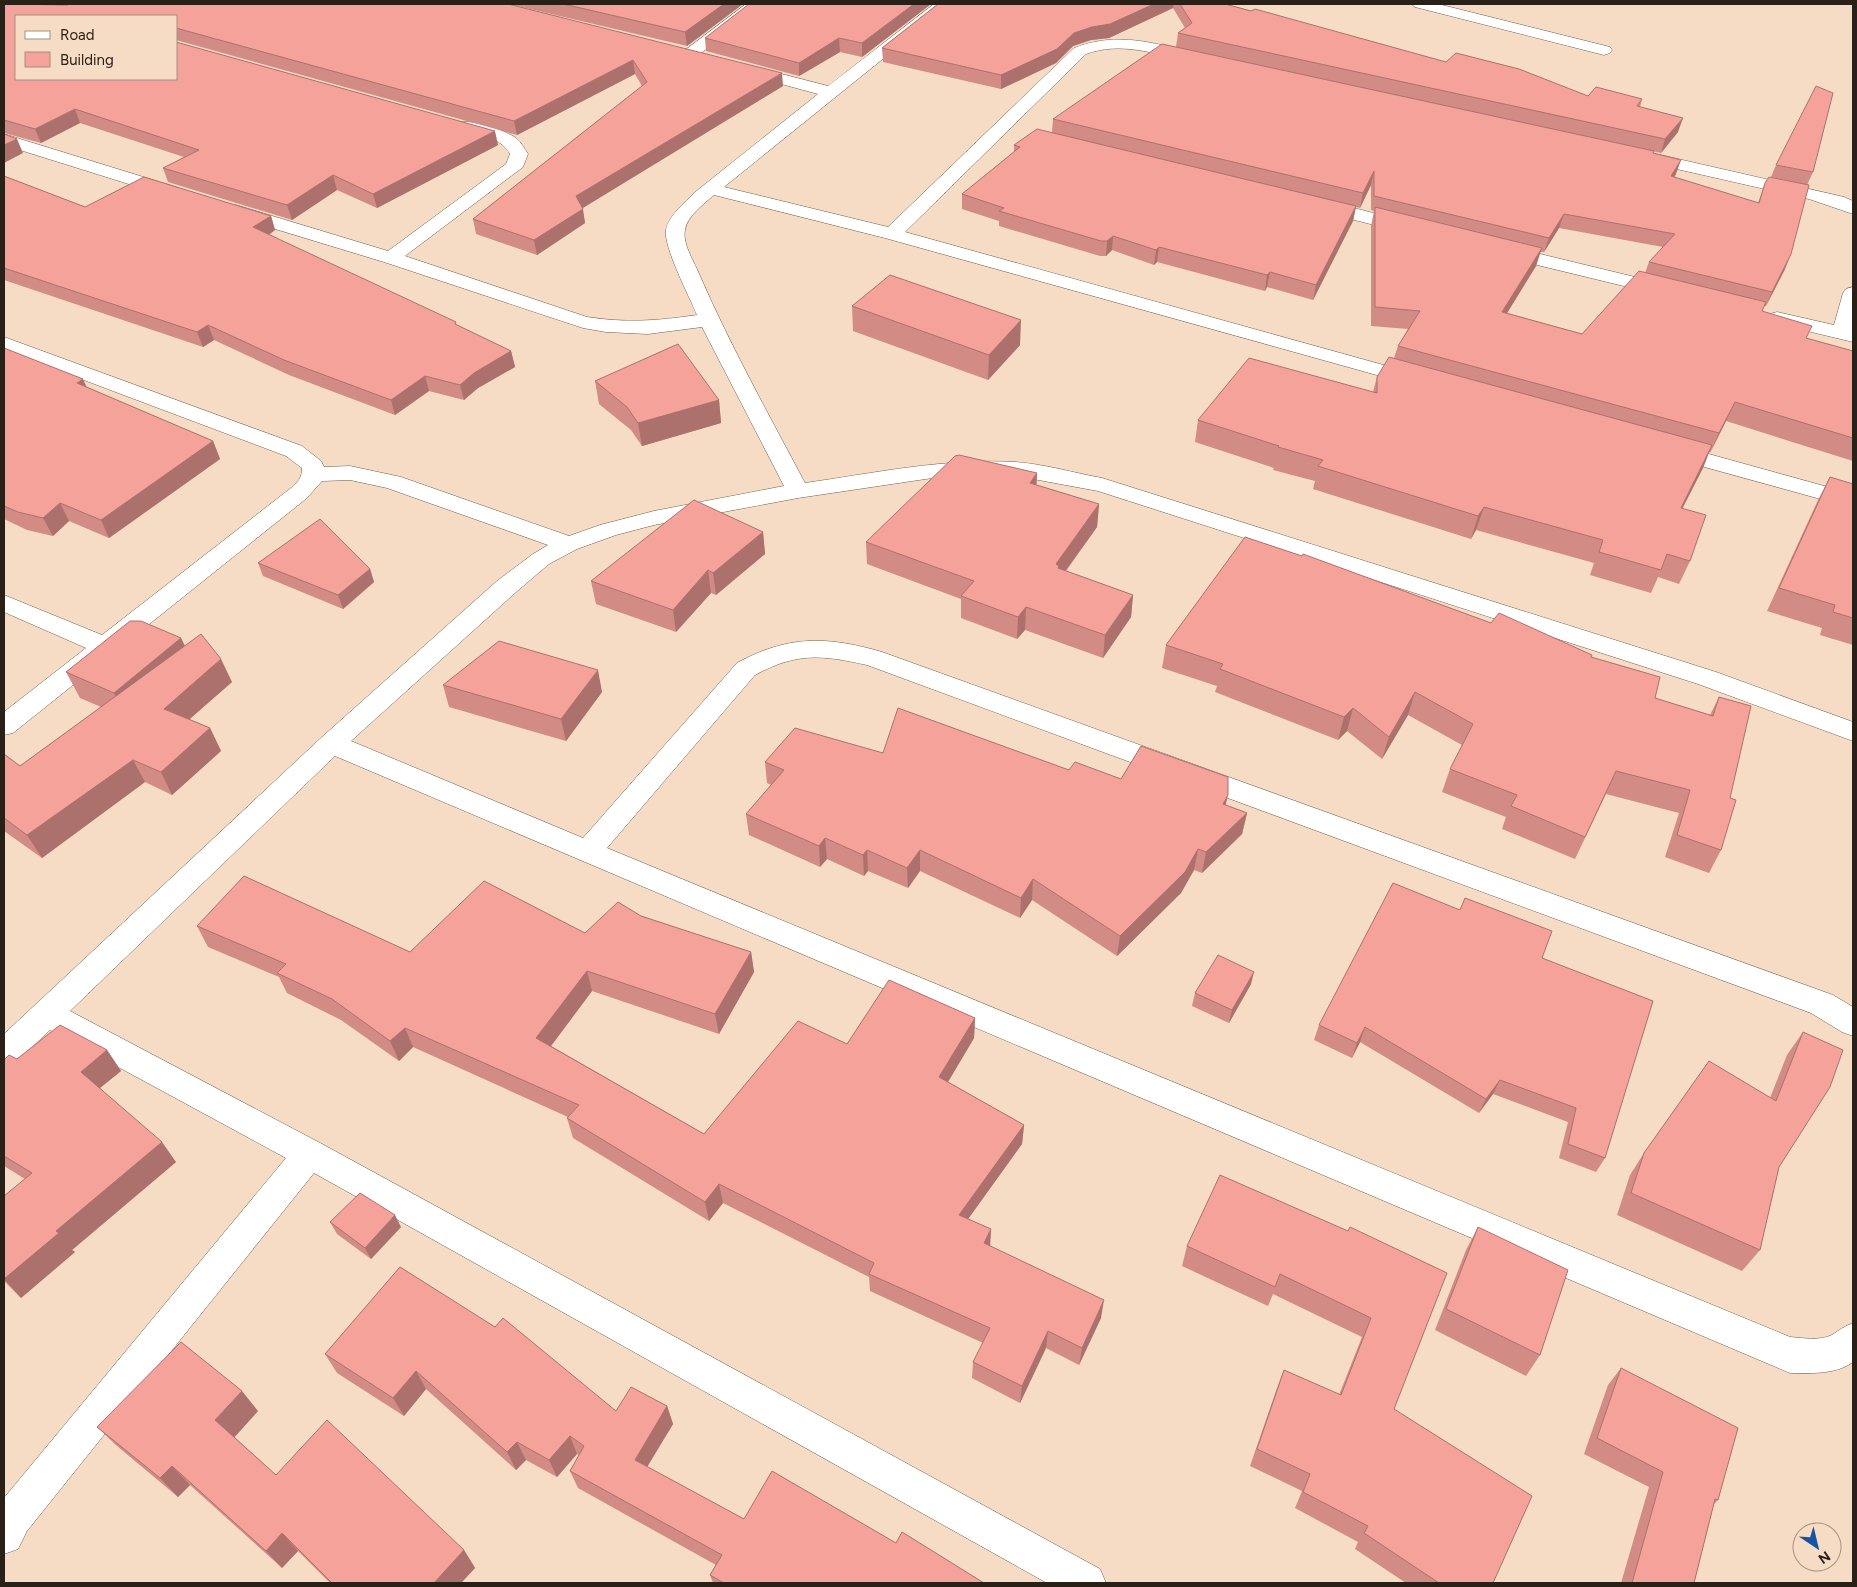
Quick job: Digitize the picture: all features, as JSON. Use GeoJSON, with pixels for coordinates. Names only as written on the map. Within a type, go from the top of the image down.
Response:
{"type":"FeatureCollection","features":[{"type":"Feature","properties":{"kind":"street"},"geometry":{"type":"LineString","coordinates":[[690,54],[756,4]]}},
{"type":"Feature","properties":{"kind":"street"},"geometry":{"type":"LineString","coordinates":[[798,491],[708,320],[678,247],[675,236],[676,226],[686,213],[711,189],[830,92],[943,4]]}},
{"type":"Feature","properties":{"kind":"street"},"geometry":{"type":"LineString","coordinates":[[1420,4],[1604,50]]}},
{"type":"Feature","properties":{"kind":"street"},"geometry":{"type":"LineString","coordinates":[[892,234],[1002,128],[1071,58],[1091,46],[1106,43],[1142,46],[1209,61]]}},
{"type":"Feature","properties":{"kind":"street"},"geometry":{"type":"LineString","coordinates":[[671,50],[708,59]]}},
{"type":"Feature","properties":{"kind":"street"},"geometry":{"type":"LineString","coordinates":[[737,67],[830,92]]}},
{"type":"Feature","properties":{"kind":"street"},"geometry":{"type":"LineString","coordinates":[[391,258],[514,167],[517,160],[519,154],[510,140],[442,121]]}},
{"type":"Feature","properties":{"kind":"street"},"geometry":{"type":"LineString","coordinates":[[1002,128],[1022,133]]}},
{"type":"Feature","properties":{"kind":"street"},"geometry":{"type":"LineString","coordinates":[[4,139],[193,198]]}},
{"type":"Feature","properties":{"kind":"street"},"geometry":{"type":"LineString","coordinates":[[1622,152],[1813,194],[1836,200],[1853,208]]}},
{"type":"Feature","properties":{"kind":"street"},"geometry":{"type":"LineString","coordinates":[[711,189],[892,234],[1439,386]]}},
{"type":"Feature","properties":{"kind":"street"},"geometry":{"type":"LineString","coordinates":[[1302,201],[1427,232]]}},
{"type":"Feature","properties":{"kind":"street"},"geometry":{"type":"LineString","coordinates":[[221,206],[391,258],[583,322],[606,326],[648,328],[708,320]]}},
{"type":"Feature","properties":{"kind":"street"},"geometry":{"type":"LineString","coordinates":[[1485,246],[1678,294]]}},
{"type":"Feature","properties":{"kind":"street"},"geometry":{"type":"LineString","coordinates":[[1756,312],[1848,335],[1853,293]]}},
{"type":"Feature","properties":{"kind":"street"},"geometry":{"type":"LineString","coordinates":[[4,343],[294,451],[313,466],[314,474],[310,484],[299,494],[4,726]]}},
{"type":"Feature","properties":{"kind":"street"},"geometry":{"type":"LineString","coordinates":[[1651,445],[1853,501]]}},
{"type":"Feature","properties":{"kind":"street"},"geometry":{"type":"LineString","coordinates":[[4,1054],[330,744],[506,586],[541,559],[569,544],[608,530],[654,518],[798,491],[940,470],[975,468],[1017,469],[1102,485],[1707,678],[1853,732]]}},
{"type":"Feature","properties":{"kind":"street"},"geometry":{"type":"LineString","coordinates":[[314,474],[350,473],[393,482],[569,544]]}},
{"type":"Feature","properties":{"kind":"street"},"geometry":{"type":"LineString","coordinates":[[4,602],[105,646]]}},
{"type":"Feature","properties":{"kind":"street"},"geometry":{"type":"LineString","coordinates":[[588,851],[746,669],[764,658],[781,652],[824,648],[873,658],[1822,1004],[1853,1023]]}},
{"type":"Feature","properties":{"kind":"street"},"geometry":{"type":"LineString","coordinates":[[330,744],[1790,1355],[1815,1356],[1838,1352],[1853,1340]]}},
{"type":"Feature","properties":{"kind":"street"},"geometry":{"type":"LineString","coordinates":[[48,1014],[310,1154],[1086,1583]]}},
{"type":"Feature","properties":{"kind":"street"},"geometry":{"type":"LineString","coordinates":[[4,1535],[13,1517],[310,1154]]}},
{"type":"Feature","properties":{"kind":"building"},"geometry":{"type":"Polygon","coordinates":[[[4,4],[508,4],[782,73],[576,196],[583,209],[534,240],[473,219],[647,82],[633,60],[514,121],[178,29],[178,15],[15,15],[15,80],[178,80],[178,43],[495,131],[373,194],[333,175],[287,205],[163,168],[199,150],[75,109],[35,129],[4,120],[4,4]]]}},
{"type":"Feature","properties":{"kind":"building"},"geometry":{"type":"Polygon","coordinates":[[[563,4],[724,4],[685,32],[563,4]]]}},
{"type":"Feature","properties":{"kind":"building"},"geometry":{"type":"Polygon","coordinates":[[[749,4],[914,4],[862,43],[839,38],[799,63],[705,38],[749,4]]]}},
{"type":"Feature","properties":{"kind":"building"},"geometry":{"type":"Polygon","coordinates":[[[938,4],[1154,4],[1110,24],[1074,33],[1057,49],[1001,75],[882,48],[938,4]]]}},
{"type":"Feature","properties":{"kind":"building"},"geometry":{"type":"Polygon","coordinates":[[[1180,4],[1225,4],[1251,11],[1255,9],[1446,62],[1456,53],[1519,69],[1588,96],[1596,87],[1642,99],[1637,106],[1683,118],[1665,139],[1178,33],[1192,23],[1180,4]]]}},
{"type":"Feature","properties":{"kind":"building"},"geometry":{"type":"Polygon","coordinates":[[[1162,44],[1654,151],[1653,153],[1681,160],[1671,176],[1759,203],[1765,183],[1769,177],[1809,185],[1791,254],[1772,292],[1649,262],[1675,234],[1564,214],[1549,238],[1374,196],[1374,171],[1363,193],[1053,119],[1162,44]]]}},
{"type":"Feature","properties":{"kind":"building"},"geometry":{"type":"Polygon","coordinates":[[[1816,86],[1833,93],[1813,172],[1776,165],[1816,86]]]}},
{"type":"Feature","properties":{"kind":"building"},"geometry":{"type":"Polygon","coordinates":[[[1037,129],[1356,206],[1316,285],[1270,272],[1267,275],[1159,247],[1156,250],[1113,236],[1107,241],[1101,241],[999,211],[1004,208],[962,194],[1020,147],[1014,145],[1037,129]]]}},
{"type":"Feature","properties":{"kind":"building"},"geometry":{"type":"Polygon","coordinates":[[[4,134],[17,139],[4,145],[4,134]]]}},
{"type":"Feature","properties":{"kind":"building"},"geometry":{"type":"Polygon","coordinates":[[[4,176],[85,207],[144,177],[271,216],[253,227],[456,322],[455,324],[511,351],[474,373],[460,385],[425,376],[391,400],[284,360],[208,325],[197,332],[4,268],[4,176]]]}},
{"type":"Feature","properties":{"kind":"building"},"geometry":{"type":"Polygon","coordinates":[[[1375,207],[1542,248],[1502,312],[1582,334],[1639,271],[1766,302],[1762,311],[1812,326],[1806,338],[1853,351],[1853,438],[1735,402],[1719,433],[1398,346],[1420,311],[1375,307],[1375,207]]]}},
{"type":"Feature","properties":{"kind":"building"},"geometry":{"type":"Polygon","coordinates":[[[890,275],[1021,320],[989,355],[852,306],[890,275]]]}},
{"type":"Feature","properties":{"kind":"building"},"geometry":{"type":"Polygon","coordinates":[[[678,344],[719,400],[638,423],[627,407],[595,381],[678,344]]]}},
{"type":"Feature","properties":{"kind":"building"},"geometry":{"type":"Polygon","coordinates":[[[4,348],[83,379],[77,383],[213,441],[101,520],[60,503],[43,518],[18,512],[4,506],[4,348]]]}},
{"type":"Feature","properties":{"kind":"building"},"geometry":{"type":"Polygon","coordinates":[[[1389,357],[1712,445],[1681,508],[1706,515],[1690,561],[1667,554],[1661,570],[1599,552],[1603,540],[1484,507],[1478,516],[1318,466],[1323,460],[1198,420],[1249,358],[1377,393],[1377,377],[1389,357]]]}},
{"type":"Feature","properties":{"kind":"building"},"geometry":{"type":"Polygon","coordinates":[[[959,455],[1037,473],[1030,483],[1099,504],[1056,564],[1059,566],[1058,568],[1133,595],[1105,635],[1026,607],[1018,617],[961,596],[974,581],[866,542],[955,456],[959,455]]]}},
{"type":"Feature","properties":{"kind":"building"},"geometry":{"type":"Polygon","coordinates":[[[1830,477],[1853,484],[1853,618],[1833,612],[1835,605],[1779,588],[1830,477]]]}},
{"type":"Feature","properties":{"kind":"building"},"geometry":{"type":"Polygon","coordinates":[[[694,500],[763,532],[713,573],[708,570],[673,610],[591,581],[694,500]]]}},
{"type":"Feature","properties":{"kind":"building"},"geometry":{"type":"Polygon","coordinates":[[[320,519],[370,569],[338,595],[258,563],[320,519]]]}},
{"type":"Feature","properties":{"kind":"building"},"geometry":{"type":"Polygon","coordinates":[[[1245,537],[1302,556],[1303,554],[1491,623],[1499,613],[1592,655],[1591,657],[1660,677],[1655,698],[1713,716],[1719,697],[1751,706],[1730,798],[1736,800],[1721,850],[1677,835],[1690,790],[1616,771],[1585,837],[1511,806],[1517,795],[1450,769],[1473,724],[1415,692],[1389,737],[1353,708],[1344,717],[1220,669],[1223,664],[1166,645],[1245,537]]]}},
{"type":"Feature","properties":{"kind":"building"},"geometry":{"type":"Polygon","coordinates":[[[130,621],[141,621],[181,638],[114,693],[66,672],[130,621]]]}},
{"type":"Feature","properties":{"kind":"building"},"geometry":{"type":"Polygon","coordinates":[[[201,634],[221,659],[164,709],[210,728],[161,772],[133,760],[27,835],[4,818],[4,754],[20,766],[201,634]]]}},
{"type":"Feature","properties":{"kind":"building"},"geometry":{"type":"Polygon","coordinates":[[[499,641],[598,670],[561,719],[443,685],[499,641]]]}},
{"type":"Feature","properties":{"kind":"building"},"geometry":{"type":"Polygon","coordinates":[[[898,708],[1069,770],[1075,762],[1121,779],[1141,746],[1228,777],[1228,795],[1223,804],[1247,813],[1206,852],[1198,849],[1185,872],[1120,936],[1033,879],[1021,898],[920,850],[907,868],[867,850],[863,855],[825,838],[819,846],[746,814],[784,770],[765,762],[795,728],[883,753],[898,708]]]}},
{"type":"Feature","properties":{"kind":"building"},"geometry":{"type":"Polygon","coordinates":[[[244,876],[410,952],[484,881],[585,933],[618,902],[641,916],[751,952],[715,1014],[587,971],[536,1038],[704,1134],[798,1021],[847,1044],[889,980],[975,1018],[939,1077],[1024,1125],[959,1215],[991,1229],[984,1243],[1104,1300],[1082,1348],[1048,1331],[1022,1386],[973,1362],[990,1328],[869,1274],[874,1263],[719,1184],[705,1202],[567,1118],[579,1105],[405,1028],[390,1041],[332,999],[277,973],[286,964],[197,926],[244,876]]]}},
{"type":"Feature","properties":{"kind":"building"},"geometry":{"type":"Polygon","coordinates":[[[1393,883],[1460,910],[1465,898],[1552,931],[1542,958],[1653,1001],[1605,1158],[1568,1144],[1576,1108],[1500,1080],[1486,1099],[1365,1027],[1357,1043],[1319,1025],[1393,883]]]}},
{"type":"Feature","properties":{"kind":"building"},"geometry":{"type":"Polygon","coordinates":[[[1218,955],[1254,972],[1232,1010],[1195,993],[1218,955]]]}},
{"type":"Feature","properties":{"kind":"building"},"geometry":{"type":"Polygon","coordinates":[[[60,1025],[107,1050],[81,1072],[162,1142],[56,1231],[59,1233],[4,1279],[4,1196],[32,1173],[4,1156],[4,1060],[9,1055],[17,1059],[60,1025]]]}},
{"type":"Feature","properties":{"kind":"building"},"geometry":{"type":"Polygon","coordinates":[[[1803,1032],[1843,1050],[1830,1087],[1779,1167],[1760,1250],[1631,1193],[1644,1153],[1709,1061],[1776,1101],[1803,1032]]]}},
{"type":"Feature","properties":{"kind":"building"},"geometry":{"type":"Polygon","coordinates":[[[1220,1175],[1348,1231],[1350,1227],[1447,1273],[1394,1409],[1532,1496],[1493,1583],[1439,1583],[1364,1533],[1368,1526],[1303,1492],[1310,1474],[1257,1449],[1284,1370],[1341,1395],[1371,1318],[1280,1274],[1275,1287],[1187,1246],[1220,1175]]]}},
{"type":"Feature","properties":{"kind":"building"},"geometry":{"type":"Polygon","coordinates":[[[360,1193],[395,1215],[365,1248],[330,1222],[360,1193]]]}},
{"type":"Feature","properties":{"kind":"building"},"geometry":{"type":"Polygon","coordinates":[[[1478,1227],[1568,1270],[1540,1355],[1446,1309],[1478,1227]]]}},
{"type":"Feature","properties":{"kind":"building"},"geometry":{"type":"Polygon","coordinates":[[[400,1267],[495,1327],[503,1318],[616,1411],[631,1387],[667,1406],[635,1460],[744,1519],[772,1471],[896,1543],[902,1532],[984,1583],[724,1583],[710,1575],[722,1555],[570,1471],[584,1446],[570,1436],[549,1460],[517,1442],[507,1452],[416,1371],[393,1398],[325,1354],[400,1267]]]}},
{"type":"Feature","properties":{"kind":"building"},"geometry":{"type":"Polygon","coordinates":[[[181,1342],[242,1391],[215,1420],[276,1475],[327,1420],[464,1550],[434,1583],[332,1583],[282,1533],[266,1551],[172,1466],[160,1478],[97,1427],[181,1342]]]}},
{"type":"Feature","properties":{"kind":"building"},"geometry":{"type":"Polygon","coordinates":[[[1621,1368],[1738,1428],[1718,1500],[1715,1499],[1694,1583],[1632,1583],[1663,1472],[1597,1438],[1621,1368]]]}}]}
